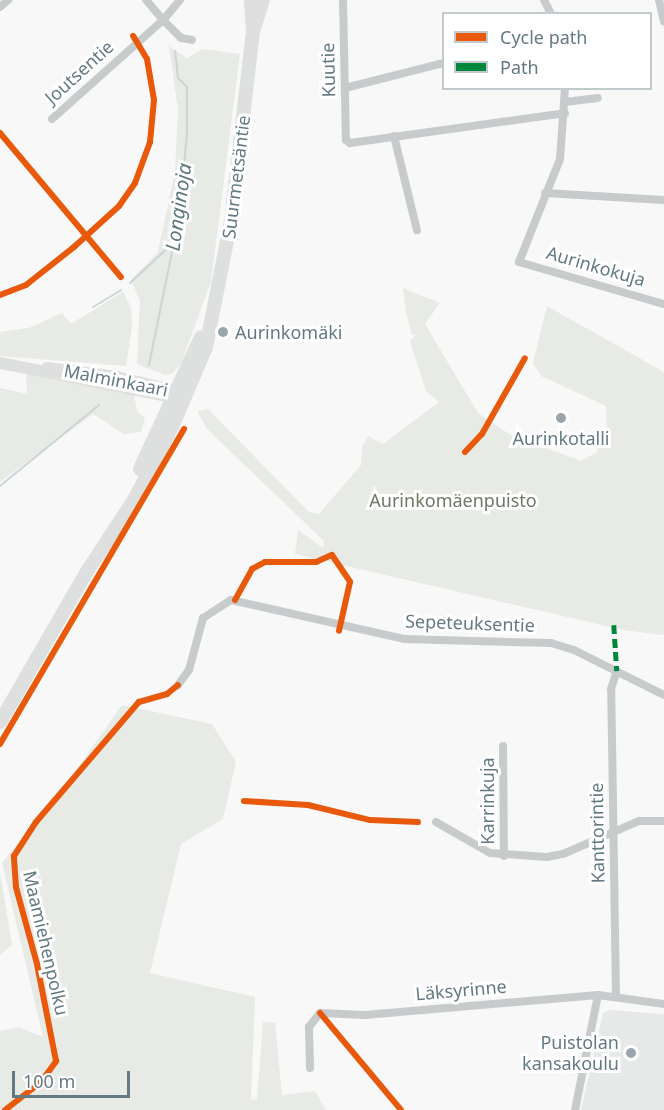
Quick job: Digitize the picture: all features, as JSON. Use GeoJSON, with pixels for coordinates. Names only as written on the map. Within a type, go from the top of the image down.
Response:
{"type":"FeatureCollection","features":[{"type":"Feature","properties":{"kind":"main road","name":"Suurmetsäntie"},"geometry":{"type":"LineString","coordinates":[[251,0],[254,31]]}},
{"type":"Feature","properties":{"kind":"main road","name":"Suurmetsäntie"},"geometry":{"type":"LineString","coordinates":[[0,722],[135,498],[209,321],[231,221],[254,31],[263,0]]}},
{"type":"Feature","properties":{"kind":"main road","name":"Malminkaari"},"geometry":{"type":"LineString","coordinates":[[0,363],[117,377],[178,396]]}},
{"type":"Feature","properties":{"kind":"street"},"geometry":{"type":"LineString","coordinates":[[0,7],[8,0]]}},
{"type":"Feature","properties":{"kind":"street"},"geometry":{"type":"LineString","coordinates":[[146,0],[181,38],[192,40]]}},
{"type":"Feature","properties":{"kind":"street","name":"Joutsentie"},"geometry":{"type":"LineString","coordinates":[[52,119],[163,20],[180,0]]}},
{"type":"Feature","properties":{"kind":"street","name":"Kuutie"},"geometry":{"type":"LineString","coordinates":[[343,0],[346,140],[350,143],[394,136]]}},
{"type":"Feature","properties":{"kind":"street"},"geometry":{"type":"LineString","coordinates":[[659,0],[664,21]]}},
{"type":"Feature","properties":{"kind":"street"},"geometry":{"type":"LineString","coordinates":[[345,88],[442,64]]}},
{"type":"Feature","properties":{"kind":"street"},"geometry":{"type":"LineString","coordinates":[[566,90],[560,159],[545,194],[664,200]]}},
{"type":"Feature","properties":{"kind":"street"},"geometry":{"type":"LineString","coordinates":[[565,102],[598,98]]}},
{"type":"Feature","properties":{"kind":"street"},"geometry":{"type":"LineString","coordinates":[[417,230],[394,136],[565,113]]}},
{"type":"Feature","properties":{"kind":"street","name":"Aurinkokuja"},"geometry":{"type":"LineString","coordinates":[[545,194],[519,262],[664,304]]}},
{"type":"Feature","properties":{"kind":"street","name":"Sepeteuksentie"},"geometry":{"type":"LineString","coordinates":[[178,685],[189,670],[203,618],[231,600],[404,639],[551,643],[617,671],[664,695]]}},
{"type":"Feature","properties":{"kind":"street","name":"Kanttorintie"},"geometry":{"type":"LineString","coordinates":[[616,995],[611,689],[617,671]]}},
{"type":"Feature","properties":{"kind":"street","name":"Karrinkuja"},"geometry":{"type":"LineString","coordinates":[[503,746],[504,856]]}},
{"type":"Feature","properties":{"kind":"street"},"geometry":{"type":"LineString","coordinates":[[436,822],[504,856],[557,856],[639,822],[664,821]]}},
{"type":"Feature","properties":{"kind":"street"},"geometry":{"type":"LineString","coordinates":[[575,1110],[598,995]]}},
{"type":"Feature","properties":{"kind":"street","name":"Läksyrinne"},"geometry":{"type":"LineString","coordinates":[[310,1068],[309,1027],[320,1013],[365,1015],[598,995],[616,995],[664,1004]]}},
{"type":"Feature","properties":{"kind":"shaded area"},"geometry":{"type":"Polygon","coordinates":[[[610,1010],[664,1014],[664,1110],[581,1110],[603,1013],[610,1010]]]}},
{"type":"Feature","properties":{"kind":"green space"},"geometry":{"type":"Polygon","coordinates":[[[169,46],[187,58],[202,49],[240,54],[211,282],[181,363],[173,373],[165,375],[137,364],[140,301],[131,280],[158,252],[175,172],[178,110],[169,46]]]}},
{"type":"Feature","properties":{"kind":"green space","name":"Aurinkomäenpuisto"},"geometry":{"type":"Polygon","coordinates":[[[403,288],[440,303],[425,324],[478,413],[509,434],[581,461],[596,453],[607,429],[606,406],[541,376],[533,363],[547,306],[664,372],[664,635],[624,630],[295,554],[298,530],[323,548],[324,541],[207,429],[197,411],[208,409],[309,512],[319,514],[361,465],[362,447],[368,436],[383,444],[439,402],[426,391],[410,341],[416,335],[412,335],[403,288]]]}},
{"type":"Feature","properties":{"kind":"green space"},"geometry":{"type":"Polygon","coordinates":[[[123,292],[131,307],[132,326],[126,366],[0,356],[0,332],[29,328],[62,313],[71,324],[123,292]]]}},
{"type":"Feature","properties":{"kind":"green space"},"geometry":{"type":"Polygon","coordinates":[[[26,373],[134,394],[137,411],[145,418],[141,432],[124,434],[93,414],[0,482],[0,388],[27,394],[26,373]]]}},
{"type":"Feature","properties":{"kind":"green space"},"geometry":{"type":"Polygon","coordinates":[[[122,705],[212,724],[236,762],[223,819],[181,844],[150,973],[255,997],[251,1100],[257,1099],[263,1022],[275,1023],[282,1095],[315,1091],[326,1110],[0,1110],[0,1031],[19,1027],[43,1037],[2,863],[72,776],[122,705]]]}},
{"type":"Feature","properties":{"kind":"green space"},"geometry":{"type":"Polygon","coordinates":[[[0,872],[12,945],[0,955],[0,872]]]}},
{"type":"Feature","properties":{"kind":"waterway","name":"Longinoja"},"geometry":{"type":"LineString","coordinates":[[149,365],[179,217],[187,134],[187,87],[178,78],[175,51]]}},
{"type":"Feature","properties":{"kind":"waterway"},"geometry":{"type":"LineString","coordinates":[[130,283],[172,244]]}},
{"type":"Feature","properties":{"kind":"waterway"},"geometry":{"type":"LineString","coordinates":[[93,307],[121,290]]}},
{"type":"Feature","properties":{"kind":"waterway","name":"Longinoja"},"geometry":{"type":"LineString","coordinates":[[0,486],[99,405]]}},
{"type":"Feature","properties":{"kind":"marked path"},"geometry":{"type":"LineString","coordinates":[[614,625],[617,671]]}},
{"type":"Feature","properties":{"kind":"cycle path"},"geometry":{"type":"LineString","coordinates":[[0,295],[26,285],[74,247],[119,206],[135,183],[150,142],[154,100],[147,59],[133,36]]}},
{"type":"Feature","properties":{"kind":"cycle path"},"geometry":{"type":"LineString","coordinates":[[0,133],[121,277]]}},
{"type":"Feature","properties":{"kind":"cycle path"},"geometry":{"type":"LineString","coordinates":[[465,452],[482,434],[525,358]]}},
{"type":"Feature","properties":{"kind":"cycle path"},"geometry":{"type":"LineString","coordinates":[[0,744],[184,429]]}},
{"type":"Feature","properties":{"kind":"cycle path"},"geometry":{"type":"LineString","coordinates":[[235,600],[252,569],[265,562],[316,562],[332,555],[350,582],[339,631]]}},
{"type":"Feature","properties":{"kind":"cycle path","name":"Maamiehenpolku"},"geometry":{"type":"LineString","coordinates":[[5,1110],[41,1082],[56,1061],[37,964],[16,887],[14,856],[36,822],[139,702],[167,694],[178,685]]}},
{"type":"Feature","properties":{"kind":"cycle path"},"geometry":{"type":"LineString","coordinates":[[244,801],[308,805],[370,820],[418,822]]}},
{"type":"Feature","properties":{"kind":"cycle path"},"geometry":{"type":"LineString","coordinates":[[320,1013],[401,1110]]}},
{"type":"Feature","properties":{"kind":"place","name":"Aurinkomäki"},"geometry":{"type":"Point","coordinates":[223,332]}},
{"type":"Feature","properties":{"kind":"place","name":"Aurinkotalli"},"geometry":{"type":"Point","coordinates":[561,418]}},
{"type":"Feature","properties":{"kind":"place","name":"Puistolan kansakoulu"},"geometry":{"type":"Point","coordinates":[631,1053]}}]}
